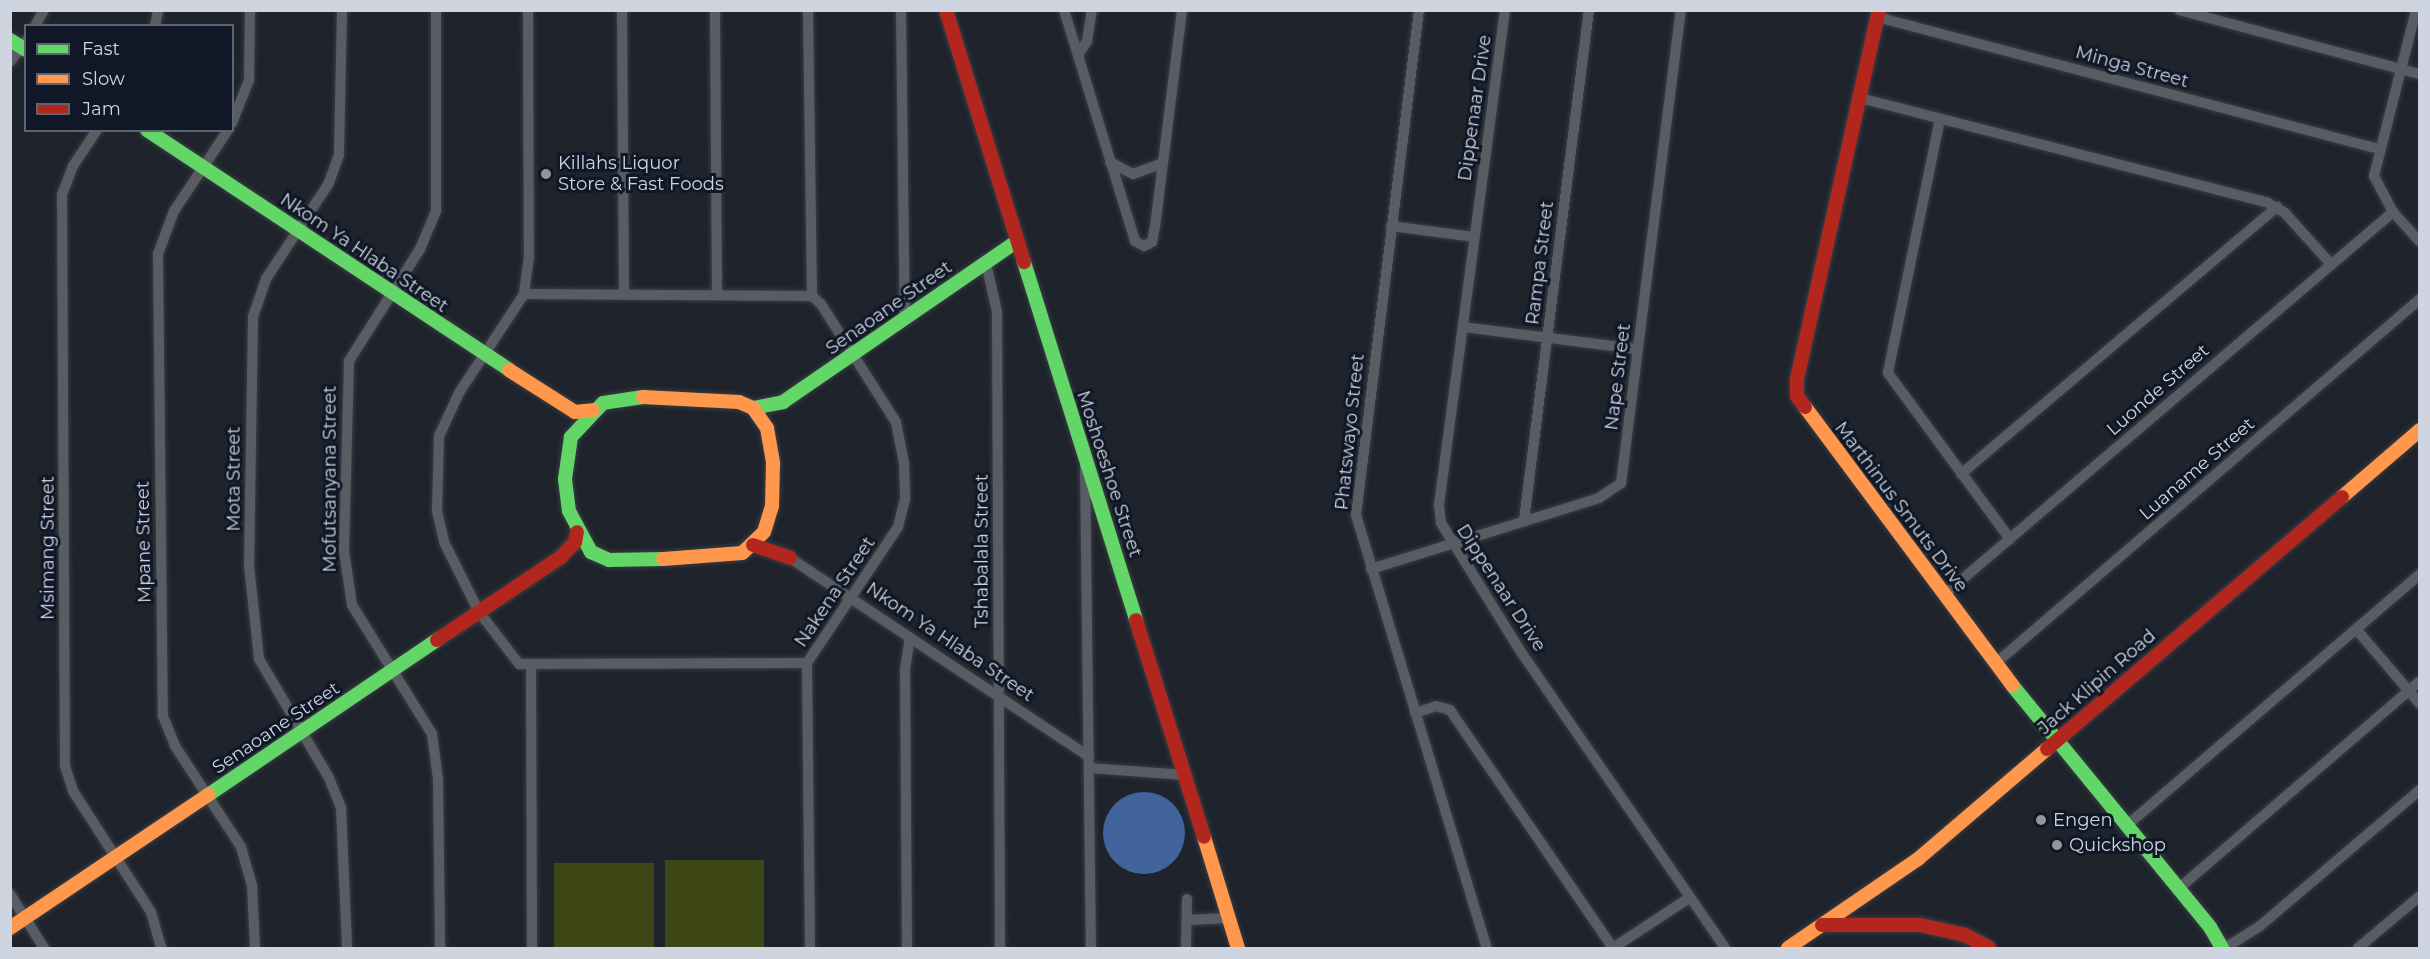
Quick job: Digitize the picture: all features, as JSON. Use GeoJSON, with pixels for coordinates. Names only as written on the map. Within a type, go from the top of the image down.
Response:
{"type":"FeatureCollection","features":[{"type":"Feature","properties":{"kind":"street"},"geometry":{"type":"LineString","coordinates":[[36,24],[44,10]]}},
{"type":"Feature","properties":{"kind":"street"},"geometry":{"type":"LineString","coordinates":[[234,118],[249,80],[250,10]]}},
{"type":"Feature","properties":{"kind":"street","name":"Mota Street"},"geometry":{"type":"LineString","coordinates":[[342,10],[339,155],[329,183],[266,279],[254,316],[249,566],[259,659],[299,734],[329,778],[344,823],[347,948]]}},
{"type":"Feature","properties":{"kind":"street","name":"Mofutsanyana Street"},"geometry":{"type":"LineString","coordinates":[[436,10],[436,211],[420,249],[349,361],[344,551],[352,605],[432,734],[437,757],[440,948]]}},
{"type":"Feature","properties":{"kind":"street"},"geometry":{"type":"LineString","coordinates":[[528,10],[529,257],[524,294],[812,296],[808,10]]}},
{"type":"Feature","properties":{"kind":"street"},"geometry":{"type":"LineString","coordinates":[[622,10],[624,295]]}},
{"type":"Feature","properties":{"kind":"street"},"geometry":{"type":"LineString","coordinates":[[715,10],[717,295]]}},
{"type":"Feature","properties":{"kind":"street"},"geometry":{"type":"LineString","coordinates":[[901,10],[905,319]]}},
{"type":"Feature","properties":{"kind":"street","name":"Moshoeshoe Street"},"geometry":{"type":"LineString","coordinates":[[946,10],[1085,465],[1239,948]]}},
{"type":"Feature","properties":{"kind":"street"},"geometry":{"type":"LineString","coordinates":[[1064,10],[1135,241],[1144,246],[1152,242],[1182,10]]}},
{"type":"Feature","properties":{"kind":"street"},"geometry":{"type":"LineString","coordinates":[[1078,55],[1087,41],[1092,10]]}},
{"type":"Feature","properties":{"kind":"street","name":"Phatswayo Street"},"geometry":{"type":"LineString","coordinates":[[1419,10],[1356,504],[1371,569],[1487,948]]}},
{"type":"Feature","properties":{"kind":"street","name":"Dippenaar Drive"},"geometry":{"type":"LineString","coordinates":[[1505,10],[1439,505],[1451,545],[1725,948]]}},
{"type":"Feature","properties":{"kind":"street","name":"Rampa Street"},"geometry":{"type":"LineString","coordinates":[[1524,520],[1589,10]]}},
{"type":"Feature","properties":{"kind":"street","name":"Nape Street"},"geometry":{"type":"LineString","coordinates":[[1371,569],[1599,498],[1618,487],[1681,10]]}},
{"type":"Feature","properties":{"kind":"street"},"geometry":{"type":"LineString","coordinates":[[2179,10],[2420,74]]}},
{"type":"Feature","properties":{"kind":"street"},"geometry":{"type":"LineString","coordinates":[[2416,10],[2379,148],[2374,182],[2393,212],[2420,242]]}},
{"type":"Feature","properties":{"kind":"street","name":"Marthinus Smuts Drive"},"geometry":{"type":"LineString","coordinates":[[1878,14],[1797,379],[1797,396],[2054,742],[2223,948]]}},
{"type":"Feature","properties":{"kind":"street","name":"Minga Street"},"geometry":{"type":"LineString","coordinates":[[1878,14],[2379,148]]}},
{"type":"Feature","properties":{"kind":"street"},"geometry":{"type":"LineString","coordinates":[[10,62],[21,44]]}},
{"type":"Feature","properties":{"kind":"street"},"geometry":{"type":"LineString","coordinates":[[1860,98],[2277,207],[2331,264]]}},
{"type":"Feature","properties":{"kind":"street"},"geometry":{"type":"LineString","coordinates":[[1940,118],[1888,373],[2010,538]]}},
{"type":"Feature","properties":{"kind":"street","name":"Msimang Street"},"geometry":{"type":"LineString","coordinates":[[96,132],[73,166],[62,195],[65,766],[73,791],[151,912],[161,948]]}},
{"type":"Feature","properties":{"kind":"street","name":"Nkom Ya Hlaba Street"},"geometry":{"type":"LineString","coordinates":[[150,132],[561,405],[575,412],[593,410]]}},
{"type":"Feature","properties":{"kind":"street","name":"Mpane Street"},"geometry":{"type":"LineString","coordinates":[[227,132],[164,233],[157,280],[163,717],[175,746],[234,833],[248,865],[255,948]]}},
{"type":"Feature","properties":{"kind":"street"},"geometry":{"type":"LineString","coordinates":[[1110,162],[1133,174],[1161,164]]}},
{"type":"Feature","properties":{"kind":"street"},"geometry":{"type":"LineString","coordinates":[[1961,474],[2277,207]]}},
{"type":"Feature","properties":{"kind":"street","name":"Luonde Street"},"geometry":{"type":"LineString","coordinates":[[1945,594],[2393,212]]}},
{"type":"Feature","properties":{"kind":"street"},"geometry":{"type":"LineString","coordinates":[[1391,226],[1474,237]]}},
{"type":"Feature","properties":{"kind":"street","name":"Senaoane Street"},"geometry":{"type":"LineString","coordinates":[[753,408],[783,402],[1016,242]]}},
{"type":"Feature","properties":{"kind":"street","name":"Tshabalala Street"},"geometry":{"type":"LineString","coordinates":[[986,263],[997,312],[1000,948]]}},
{"type":"Feature","properties":{"kind":"street","name":"Nakena Street"},"geometry":{"type":"LineString","coordinates":[[524,294],[483,353],[439,436],[437,511],[444,542],[479,612],[511,659],[531,665],[807,663],[852,599],[898,527],[905,499],[904,463],[896,422],[854,354],[812,296]]}},
{"type":"Feature","properties":{"kind":"street","name":"Luaname Street"},"geometry":{"type":"LineString","coordinates":[[1996,663],[2420,299]]}},
{"type":"Feature","properties":{"kind":"street"},"geometry":{"type":"LineString","coordinates":[[1463,327],[1547,340],[1638,349]]}},
{"type":"Feature","properties":{"kind":"street"},"geometry":{"type":"LineString","coordinates":[[643,396],[721,398],[753,408],[767,428],[774,484],[766,527],[753,545],[742,553],[717,558],[609,560],[591,552],[577,532],[565,479],[572,437],[593,410],[610,400],[643,396]]}},
{"type":"Feature","properties":{"kind":"street","name":"Senaoane Street"},"geometry":{"type":"LineString","coordinates":[[767,428],[783,402]]}},
{"type":"Feature","properties":{"kind":"street"},"geometry":{"type":"LineString","coordinates":[[561,405],[572,437]]}},
{"type":"Feature","properties":{"kind":"street","name":"Jack Klipin Road"},"geometry":{"type":"LineString","coordinates":[[1788,948],[1917,859],[2420,430]]}},
{"type":"Feature","properties":{"kind":"street"},"geometry":{"type":"LineString","coordinates":[[1085,465],[1091,948]]}},
{"type":"Feature","properties":{"kind":"street","name":"Nkom Ya Hlaba Street"},"geometry":{"type":"LineString","coordinates":[[766,527],[790,558]]}},
{"type":"Feature","properties":{"kind":"street","name":"Senaoane Street"},"geometry":{"type":"LineString","coordinates":[[10,928],[561,556],[575,542],[577,532]]}},
{"type":"Feature","properties":{"kind":"street","name":"Nkom Ya Hlaba Street"},"geometry":{"type":"LineString","coordinates":[[753,545],[790,558],[1000,698],[1089,762],[1184,775]]}},
{"type":"Feature","properties":{"kind":"street","name":"Senaoane Street"},"geometry":{"type":"LineString","coordinates":[[561,556],[591,552]]}},
{"type":"Feature","properties":{"kind":"street"},"geometry":{"type":"LineString","coordinates":[[2125,827],[2420,574]]}},
{"type":"Feature","properties":{"kind":"street"},"geometry":{"type":"LineString","coordinates":[[2356,628],[2420,704]]}},
{"type":"Feature","properties":{"kind":"street"},"geometry":{"type":"LineString","coordinates":[[907,948],[905,669],[910,638]]}},
{"type":"Feature","properties":{"kind":"street"},"geometry":{"type":"LineString","coordinates":[[807,663],[810,948]]}},
{"type":"Feature","properties":{"kind":"street"},"geometry":{"type":"LineString","coordinates":[[531,665],[532,948]]}},
{"type":"Feature","properties":{"kind":"street"},"geometry":{"type":"LineString","coordinates":[[2177,890],[2420,681]]}},
{"type":"Feature","properties":{"kind":"street"},"geometry":{"type":"LineString","coordinates":[[1415,713],[1436,706],[1450,710],[1613,948],[1689,898]]}},
{"type":"Feature","properties":{"kind":"street"},"geometry":{"type":"LineString","coordinates":[[2223,948],[2260,926],[2420,790]]}},
{"type":"Feature","properties":{"kind":"street"},"geometry":{"type":"LineString","coordinates":[[10,894],[44,948]]}},
{"type":"Feature","properties":{"kind":"street"},"geometry":{"type":"LineString","coordinates":[[2358,948],[2420,896]]}},
{"type":"Feature","properties":{"kind":"street"},"geometry":{"type":"LineString","coordinates":[[1186,948],[1187,899]]}},
{"type":"Feature","properties":{"kind":"street"},"geometry":{"type":"LineString","coordinates":[[1187,920],[1229,918]]}},
{"type":"Feature","properties":{"kind":"street"},"geometry":{"type":"LineString","coordinates":[[1822,925],[1920,925],[1965,935],[1989,948]]}},
{"type":"Feature","properties":{"kind":"green space"},"geometry":{"type":"Polygon","coordinates":[[[665,860],[764,860],[764,948],[665,948],[665,860]]]}},
{"type":"Feature","properties":{"kind":"green space"},"geometry":{"type":"Polygon","coordinates":[[[554,863],[654,863],[654,948],[554,948],[554,863]]]}},
{"type":"Feature","properties":{"kind":"water"},"geometry":{"type":"Polygon","coordinates":[[[1144,792],[1160,795],[1173,804],[1182,817],[1185,833],[1182,849],[1173,862],[1160,871],[1144,874],[1128,871],[1115,862],[1106,849],[1103,833],[1106,817],[1115,804],[1128,795],[1144,792]]]}},
{"type":"Feature","properties":{"kind":"traffic: fast"},"geometry":{"type":"LineString","coordinates":[[10,40],[24,49]]}},
{"type":"Feature","properties":{"kind":"traffic: fast"},"geometry":{"type":"LineString","coordinates":[[150,132],[509,370]]}},
{"type":"Feature","properties":{"kind":"traffic: fast"},"geometry":{"type":"LineString","coordinates":[[753,408],[783,402],[1016,242]]}},
{"type":"Feature","properties":{"kind":"traffic: fast"},"geometry":{"type":"LineString","coordinates":[[1024,262],[1136,620]]}},
{"type":"Feature","properties":{"kind":"traffic: fast"},"geometry":{"type":"LineString","coordinates":[[643,397],[603,403],[571,437],[565,479],[569,511],[591,552],[609,560],[663,559]]}},
{"type":"Feature","properties":{"kind":"traffic: fast"},"geometry":{"type":"LineString","coordinates":[[208,795],[437,640]]}},
{"type":"Feature","properties":{"kind":"traffic: fast"},"geometry":{"type":"LineString","coordinates":[[2012,685],[2210,927],[2222,948]]}},
{"type":"Feature","properties":{"kind":"traffic: slow"},"geometry":{"type":"LineString","coordinates":[[509,370],[575,412],[593,410]]}},
{"type":"Feature","properties":{"kind":"traffic: slow"},"geometry":{"type":"LineString","coordinates":[[643,397],[739,402],[753,408],[767,428],[773,463],[772,506],[764,532],[742,553],[663,559]]}},
{"type":"Feature","properties":{"kind":"traffic: slow"},"geometry":{"type":"LineString","coordinates":[[1805,407],[2012,685]]}},
{"type":"Feature","properties":{"kind":"traffic: slow"},"geometry":{"type":"LineString","coordinates":[[2342,497],[2420,430]]}},
{"type":"Feature","properties":{"kind":"traffic: slow"},"geometry":{"type":"LineString","coordinates":[[1788,948],[1918,859],[2047,749]]}},
{"type":"Feature","properties":{"kind":"traffic: slow"},"geometry":{"type":"LineString","coordinates":[[10,928],[208,795]]}},
{"type":"Feature","properties":{"kind":"traffic: slow"},"geometry":{"type":"LineString","coordinates":[[1204,837],[1238,948]]}},
{"type":"Feature","properties":{"kind":"traffic: jam"},"geometry":{"type":"LineString","coordinates":[[946,10],[1024,262]]}},
{"type":"Feature","properties":{"kind":"traffic: jam"},"geometry":{"type":"LineString","coordinates":[[1805,407],[1797,396],[1797,379],[1879,10]]}},
{"type":"Feature","properties":{"kind":"traffic: jam"},"geometry":{"type":"LineString","coordinates":[[2047,749],[2342,497]]}},
{"type":"Feature","properties":{"kind":"traffic: jam"},"geometry":{"type":"LineString","coordinates":[[437,640],[561,557],[575,542],[577,532]]}},
{"type":"Feature","properties":{"kind":"traffic: jam"},"geometry":{"type":"LineString","coordinates":[[753,545],[790,558]]}},
{"type":"Feature","properties":{"kind":"traffic: jam"},"geometry":{"type":"LineString","coordinates":[[1136,620],[1204,837]]}},
{"type":"Feature","properties":{"kind":"traffic: jam"},"geometry":{"type":"LineString","coordinates":[[1822,925],[1920,925],[1965,935],[1989,948]]}},
{"type":"Feature","properties":{"kind":"place","name":"Killahs Liquor Store & Fast Foods"},"geometry":{"type":"Point","coordinates":[546,174]}},
{"type":"Feature","properties":{"kind":"place","name":"Engen"},"geometry":{"type":"Point","coordinates":[2041,820]}},
{"type":"Feature","properties":{"kind":"place","name":"Quickshop"},"geometry":{"type":"Point","coordinates":[2057,845]}}]}
